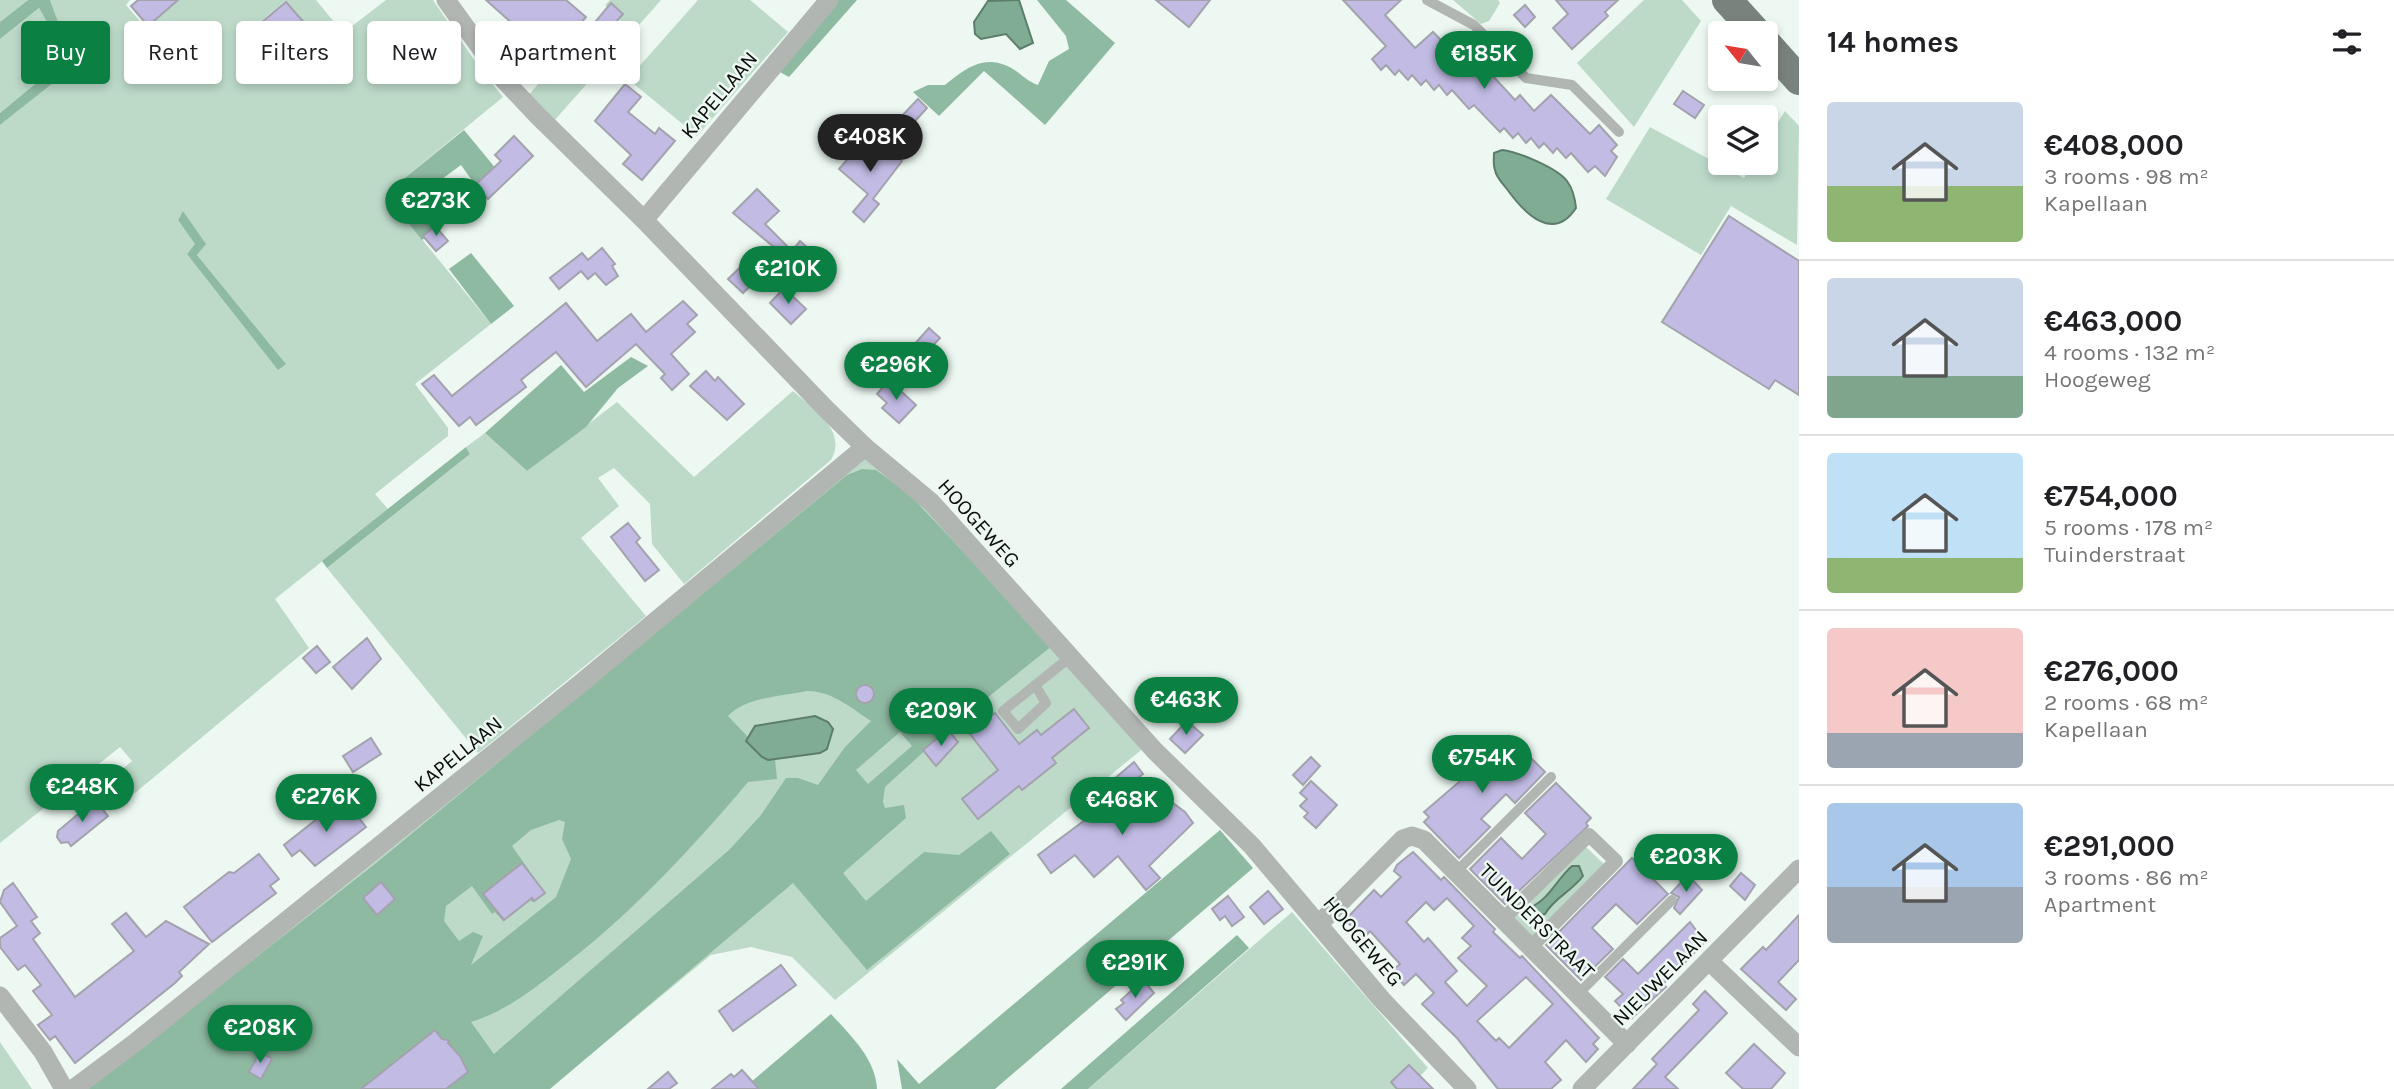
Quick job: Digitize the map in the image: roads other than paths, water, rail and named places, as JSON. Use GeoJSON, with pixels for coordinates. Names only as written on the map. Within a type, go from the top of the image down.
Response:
{"type":"FeatureCollection","features":[{"type":"Feature","properties":{"kind":"main road"},"geometry":{"type":"LineString","coordinates":[[1727,0],[1746,21]]}},
{"type":"Feature","properties":{"kind":"main road"},"geometry":{"type":"LineString","coordinates":[[1778,56],[1799,80]]}},
{"type":"Feature","properties":{"kind":"street","name":"HOOGEWEG"},"geometry":{"type":"LineString","coordinates":[[446,0],[503,79],[865,447],[931,502],[1155,751],[1252,846],[1382,1000],[1467,1089]]}},
{"type":"Feature","properties":{"kind":"street","name":"KAPELLAAN"},"geometry":{"type":"LineString","coordinates":[[644,220],[829,0]]}},
{"type":"Feature","properties":{"kind":"street","name":"KAPELLAAN"},"geometry":{"type":"LineString","coordinates":[[73,1089],[136,1042],[505,746],[865,447]]}},
{"type":"Feature","properties":{"kind":"street"},"geometry":{"type":"LineString","coordinates":[[1503,919],[1589,835],[1616,861],[1531,947]]}},
{"type":"Feature","properties":{"kind":"street","name":"TUINDERSTRAAT"},"geometry":{"type":"LineString","coordinates":[[1319,924],[1403,839],[1412,836],[1424,840],[1627,1044]]}},
{"type":"Feature","properties":{"kind":"street","name":"NIEUWELAAN"},"geometry":{"type":"LineString","coordinates":[[1582,1089],[1799,869]]}},
{"type":"Feature","properties":{"kind":"street"},"geometry":{"type":"LineString","coordinates":[[1709,961],[1799,1048]]}},
{"type":"Feature","properties":{"kind":"street"},"geometry":{"type":"LineString","coordinates":[[0,996],[43,1052],[64,1089]]}},
{"type":"Feature","properties":{"kind":"lane"},"geometry":{"type":"LineString","coordinates":[[1427,0],[1474,25],[1527,78],[1572,85],[1619,132]]}},
{"type":"Feature","properties":{"kind":"lane"},"geometry":{"type":"LineString","coordinates":[[1035,685],[1046,703],[1017,729],[1003,712],[1035,685],[1069,658]]}},
{"type":"Feature","properties":{"kind":"lane"},"geometry":{"type":"LineString","coordinates":[[1456,872],[1552,777]]}},
{"type":"Feature","properties":{"kind":"lane"},"geometry":{"type":"LineString","coordinates":[[1578,994],[1672,900]]}}]}
